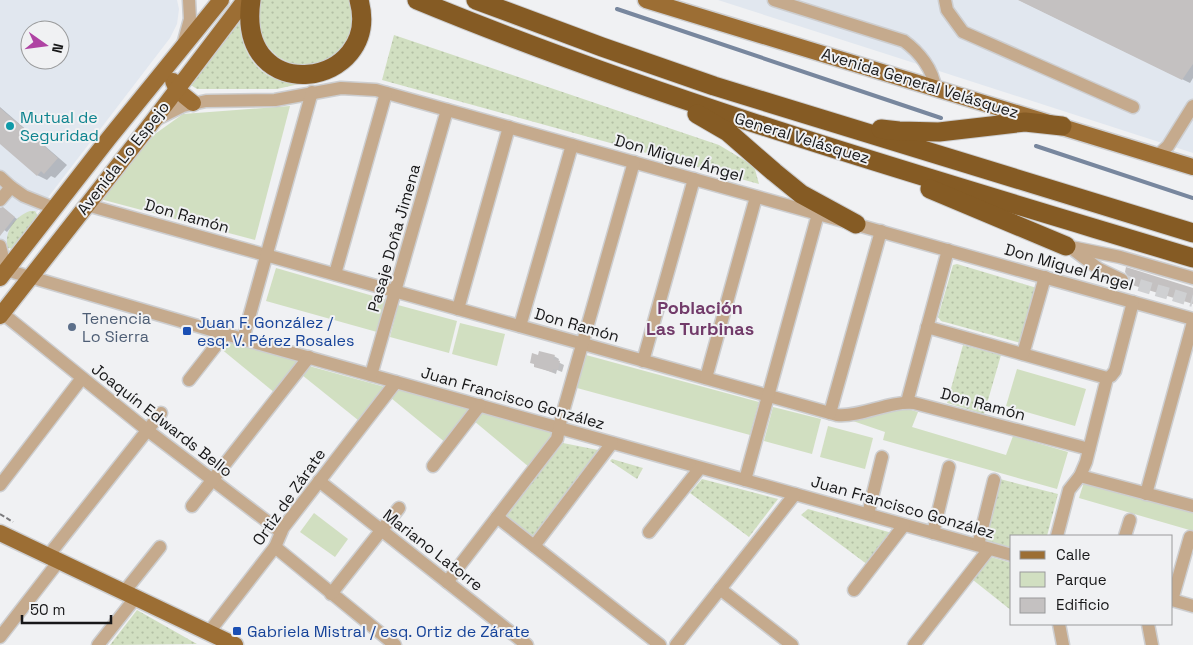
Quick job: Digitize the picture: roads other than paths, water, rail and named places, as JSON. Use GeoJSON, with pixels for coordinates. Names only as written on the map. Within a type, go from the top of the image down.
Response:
{"type":"FeatureCollection","features":[{"type":"Feature","properties":{"kind":"highway"},"geometry":{"type":"LineString","coordinates":[[251,0],[250,30],[254,45],[258,51],[270,63],[283,71],[307,75],[333,67],[353,48],[362,21],[359,0]]}},
{"type":"Feature","properties":{"kind":"highway","name":"General Velásquez"},"geometry":{"type":"LineString","coordinates":[[417,0],[609,75],[740,119],[1193,258]]}},
{"type":"Feature","properties":{"kind":"highway","name":"General Velásquez"},"geometry":{"type":"LineString","coordinates":[[476,0],[658,67],[1193,233]]}},
{"type":"Feature","properties":{"kind":"highway"},"geometry":{"type":"LineString","coordinates":[[609,75],[680,105],[720,127],[801,194],[856,224]]}},
{"type":"Feature","properties":{"kind":"highway"},"geometry":{"type":"LineString","coordinates":[[840,125],[926,132],[952,131],[1019,122],[1062,126]]}},
{"type":"Feature","properties":{"kind":"highway"},"geometry":{"type":"LineString","coordinates":[[868,159],[937,192],[1066,246]]}},
{"type":"Feature","properties":{"kind":"main road","name":"Avenida Lo Espejo"},"geometry":{"type":"LineString","coordinates":[[3,274],[221,0]]}},
{"type":"Feature","properties":{"kind":"main road","name":"Avenida Lo Espejo"},"geometry":{"type":"LineString","coordinates":[[1,315],[246,0]]}},
{"type":"Feature","properties":{"kind":"main road","name":"Avenida General Velásquez"},"geometry":{"type":"LineString","coordinates":[[646,0],[1193,167]]}},
{"type":"Feature","properties":{"kind":"main road"},"geometry":{"type":"LineString","coordinates":[[193,103],[177,90],[173,80],[175,69],[195,42],[206,18]]}},
{"type":"Feature","properties":{"kind":"main road"},"geometry":{"type":"LineString","coordinates":[[115,132],[120,130],[128,133],[133,146]]}},
{"type":"Feature","properties":{"kind":"main road"},"geometry":{"type":"LineString","coordinates":[[0,533],[235,645]]}},
{"type":"Feature","properties":{"kind":"street"},"geometry":{"type":"LineString","coordinates":[[181,48],[190,20],[189,0]]}},
{"type":"Feature","properties":{"kind":"street"},"geometry":{"type":"LineString","coordinates":[[774,0],[904,41],[916,50],[934,77],[936,88]]}},
{"type":"Feature","properties":{"kind":"street"},"geometry":{"type":"LineString","coordinates":[[945,0],[947,10],[963,32],[1133,107]]}},
{"type":"Feature","properties":{"kind":"street","name":"Don Miguel Ángel"},"geometry":{"type":"LineString","coordinates":[[153,121],[193,103],[219,100],[265,101],[328,89],[354,88],[386,93],[1193,320]]}},
{"type":"Feature","properties":{"kind":"street"},"geometry":{"type":"LineString","coordinates":[[243,339],[312,92]]}},
{"type":"Feature","properties":{"kind":"street"},"geometry":{"type":"LineString","coordinates":[[335,274],[386,93]]}},
{"type":"Feature","properties":{"kind":"street"},"geometry":{"type":"LineString","coordinates":[[1157,156],[1168,146],[1193,106]]}},
{"type":"Feature","properties":{"kind":"street","name":"Pasaje Doña Jimena"},"geometry":{"type":"LineString","coordinates":[[371,375],[447,110]]}},
{"type":"Feature","properties":{"kind":"street"},"geometry":{"type":"LineString","coordinates":[[458,309],[509,127]]}},
{"type":"Feature","properties":{"kind":"street"},"geometry":{"type":"LineString","coordinates":[[520,326],[572,145]]}},
{"type":"Feature","properties":{"kind":"street"},"geometry":{"type":"LineString","coordinates":[[447,582],[557,439],[561,419],[634,162]]}},
{"type":"Feature","properties":{"kind":"street"},"geometry":{"type":"LineString","coordinates":[[0,177],[24,196],[54,208]]}},
{"type":"Feature","properties":{"kind":"street"},"geometry":{"type":"LineString","coordinates":[[643,361],[694,179]]}},
{"type":"Feature","properties":{"kind":"street"},"geometry":{"type":"LineString","coordinates":[[0,200],[11,187]]}},
{"type":"Feature","properties":{"kind":"street"},"geometry":{"type":"LineString","coordinates":[[706,378],[756,197]]}},
{"type":"Feature","properties":{"kind":"street","name":"Don Ramón"},"geometry":{"type":"LineString","coordinates":[[87,205],[830,413],[851,415],[907,402],[1089,449]]}},
{"type":"Feature","properties":{"kind":"street"},"geometry":{"type":"LineString","coordinates":[[745,480],[818,214]]}},
{"type":"Feature","properties":{"kind":"street"},"geometry":{"type":"LineString","coordinates":[[830,413],[880,231]]}},
{"type":"Feature","properties":{"kind":"street"},"geometry":{"type":"LineString","coordinates":[[0,246],[3,274]]}},
{"type":"Feature","properties":{"kind":"street"},"geometry":{"type":"LineString","coordinates":[[1066,246],[1126,258],[1193,278]]}},
{"type":"Feature","properties":{"kind":"street"},"geometry":{"type":"LineString","coordinates":[[1066,246],[1099,269],[1122,280]]}},
{"type":"Feature","properties":{"kind":"street"},"geometry":{"type":"LineString","coordinates":[[907,402],[948,250]]}},
{"type":"Feature","properties":{"kind":"street","name":"Juan Francisco González"},"geometry":{"type":"LineString","coordinates":[[3,274],[31,277],[225,334],[1010,554]]}},
{"type":"Feature","properties":{"kind":"street"},"geometry":{"type":"LineString","coordinates":[[1023,354],[1045,277]]}},
{"type":"Feature","properties":{"kind":"street"},"geometry":{"type":"LineString","coordinates":[[927,327],[1107,378],[1112,376],[1115,371],[1133,302]]}},
{"type":"Feature","properties":{"kind":"street","name":"Joaquín Edwards Bello"},"geometry":{"type":"LineString","coordinates":[[1,315],[281,532]]}},
{"type":"Feature","properties":{"kind":"street"},"geometry":{"type":"LineString","coordinates":[[1146,494],[1193,320]]}},
{"type":"Feature","properties":{"kind":"street"},"geometry":{"type":"LineString","coordinates":[[189,380],[225,334]]}},
{"type":"Feature","properties":{"kind":"street"},"geometry":{"type":"LineString","coordinates":[[192,506],[309,357]]}},
{"type":"Feature","properties":{"kind":"street"},"geometry":{"type":"LineString","coordinates":[[0,485],[82,378]]}},
{"type":"Feature","properties":{"kind":"street"},"geometry":{"type":"LineString","coordinates":[[1057,535],[1070,490],[1080,476],[1086,462],[1107,378]]}},
{"type":"Feature","properties":{"kind":"street","name":"Ortiz de Zárate"},"geometry":{"type":"LineString","coordinates":[[209,632],[275,547],[281,532],[319,481],[396,382]]}},
{"type":"Feature","properties":{"kind":"street"},"geometry":{"type":"LineString","coordinates":[[433,466],[480,405]]}},
{"type":"Feature","properties":{"kind":"street"},"geometry":{"type":"LineString","coordinates":[[0,637],[54,558],[160,413]]}},
{"type":"Feature","properties":{"kind":"street"},"geometry":{"type":"LineString","coordinates":[[534,546],[612,443]]}},
{"type":"Feature","properties":{"kind":"street"},"geometry":{"type":"LineString","coordinates":[[868,514],[882,457]]}},
{"type":"Feature","properties":{"kind":"street"},"geometry":{"type":"LineString","coordinates":[[933,532],[949,467]]}},
{"type":"Feature","properties":{"kind":"street"},"geometry":{"type":"LineString","coordinates":[[648,532],[700,468]]}},
{"type":"Feature","properties":{"kind":"street"},"geometry":{"type":"LineString","coordinates":[[1080,476],[1193,506]]}},
{"type":"Feature","properties":{"kind":"street"},"geometry":{"type":"LineString","coordinates":[[919,644],[984,547],[994,480]]}},
{"type":"Feature","properties":{"kind":"street","name":"Mariano Latorre"},"geometry":{"type":"LineString","coordinates":[[319,481],[523,644]]}},
{"type":"Feature","properties":{"kind":"street"},"geometry":{"type":"LineString","coordinates":[[676,645],[795,494]]}},
{"type":"Feature","properties":{"kind":"street"},"geometry":{"type":"LineString","coordinates":[[331,594],[399,508]]}},
{"type":"Feature","properties":{"kind":"street"},"geometry":{"type":"LineString","coordinates":[[497,517],[660,645]]}},
{"type":"Feature","properties":{"kind":"street"},"geometry":{"type":"LineString","coordinates":[[1125,535],[1130,520]]}},
{"type":"Feature","properties":{"kind":"street"},"geometry":{"type":"LineString","coordinates":[[854,590],[904,525]]}},
{"type":"Feature","properties":{"kind":"street"},"geometry":{"type":"LineString","coordinates":[[1173,596],[1190,537]]}},
{"type":"Feature","properties":{"kind":"street"},"geometry":{"type":"LineString","coordinates":[[98,645],[160,547]]}},
{"type":"Feature","properties":{"kind":"street"},"geometry":{"type":"LineString","coordinates":[[275,547],[395,645]]}},
{"type":"Feature","properties":{"kind":"street"},"geometry":{"type":"LineString","coordinates":[[720,589],[792,645]]}},
{"type":"Feature","properties":{"kind":"street"},"geometry":{"type":"LineString","coordinates":[[1173,600],[1193,606]]}},
{"type":"Feature","properties":{"kind":"street"},"geometry":{"type":"LineString","coordinates":[[1059,625],[1062,645]]}},
{"type":"Feature","properties":{"kind":"street"},"geometry":{"type":"LineString","coordinates":[[1148,625],[1152,645]]}},
{"type":"Feature","properties":{"kind":"waterway"},"geometry":{"type":"LineString","coordinates":[[617,9],[941,118]]}},
{"type":"Feature","properties":{"kind":"waterway"},"geometry":{"type":"LineString","coordinates":[[1036,146],[1193,198]]}},
{"type":"Feature","properties":{"kind":"tunnel"},"geometry":{"type":"LineString","coordinates":[[1122,280],[1193,301]]}},
{"type":"Feature","properties":{"kind":"place","name":"Mutual de Seguridad"},"geometry":{"type":"Point","coordinates":[10,126]}},
{"type":"Feature","properties":{"kind":"place","name":"Tenencia Lo Sierra"},"geometry":{"type":"Point","coordinates":[72,327]}},
{"type":"Feature","properties":{"kind":"place","name":"Juan F. González / esq. V. Pérez Rosales"},"geometry":{"type":"Point","coordinates":[187,331]}},
{"type":"Feature","properties":{"kind":"place","name":"Gabriela Mistral / esq. Ortiz de Zárate"},"geometry":{"type":"Point","coordinates":[237,631]}},
{"type":"Feature","properties":{"kind":"district","name":"Población Las Turbinas"},"geometry":{"type":"Point","coordinates":[700,317]}}]}
